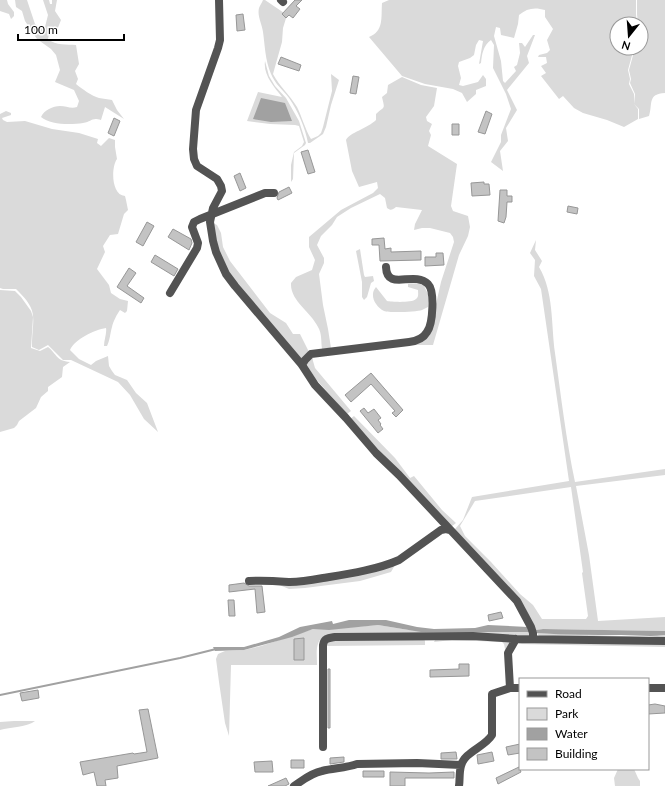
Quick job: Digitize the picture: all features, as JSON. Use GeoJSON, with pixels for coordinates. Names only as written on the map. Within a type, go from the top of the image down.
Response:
{"type":"FeatureCollection","features":[{"type":"Feature","properties":{"kind":"street"},"geometry":{"type":"LineString","coordinates":[[218,0],[220,40],[196,110],[193,149],[194,159],[197,166],[217,179],[221,186],[222,191],[211,214],[210,222],[216,252],[226,274],[302,366],[315,385],[346,418],[371,448],[399,475],[517,601],[532,633]]}},
{"type":"Feature","properties":{"kind":"street"},"geometry":{"type":"LineString","coordinates":[[170,293],[198,248],[192,227],[194,222],[265,193],[274,193]]}},
{"type":"Feature","properties":{"kind":"street"},"geometry":{"type":"LineString","coordinates":[[302,366],[311,354],[409,342],[418,340],[424,336],[430,325],[433,296],[430,286],[422,280],[415,278],[393,280],[386,274],[386,267]]}},
{"type":"Feature","properties":{"kind":"street"},"geometry":{"type":"LineString","coordinates":[[249,581],[302,581],[357,572],[399,560],[441,530],[450,530]]}},
{"type":"Feature","properties":{"kind":"street"},"geometry":{"type":"LineString","coordinates":[[323,747],[323,645],[324,641],[328,638],[383,636],[473,636],[516,639],[532,633],[665,641]]}},
{"type":"Feature","properties":{"kind":"street"},"geometry":{"type":"LineString","coordinates":[[510,688],[508,653],[516,639]]}},
{"type":"Feature","properties":{"kind":"street"},"geometry":{"type":"LineString","coordinates":[[459,786],[461,765],[468,755],[489,740],[492,735],[492,694],[510,688],[519,688]]}},
{"type":"Feature","properties":{"kind":"street"},"geometry":{"type":"LineString","coordinates":[[649,688],[665,688]]}},
{"type":"Feature","properties":{"kind":"street"},"geometry":{"type":"LineString","coordinates":[[294,786],[309,775],[321,771],[348,767],[357,764],[417,762],[461,765]]}},
{"type":"Feature","properties":{"kind":"green space"},"geometry":{"type":"Polygon","coordinates":[[[0,0],[7,0],[14,12],[14,16],[11,19],[9,14],[0,11],[0,0]]]}},
{"type":"Feature","properties":{"kind":"green space"},"geometry":{"type":"Polygon","coordinates":[[[15,0],[27,0],[35,24],[39,27],[45,27],[48,15],[43,0],[49,0],[50,4],[52,4],[52,0],[57,0],[55,11],[61,20],[57,30],[50,30],[48,39],[58,44],[76,45],[79,64],[75,71],[78,79],[76,84],[96,97],[112,100],[124,119],[105,107],[101,120],[93,119],[83,123],[55,123],[41,117],[46,110],[54,107],[77,107],[79,101],[74,90],[55,82],[60,70],[56,55],[51,49],[37,39],[25,21],[22,11],[16,7],[15,0]]]}},
{"type":"Feature","properties":{"kind":"green space"},"geometry":{"type":"Polygon","coordinates":[[[263,0],[287,15],[283,28],[282,42],[273,74],[278,83],[297,107],[311,139],[321,133],[323,127],[332,91],[331,74],[339,80],[323,134],[310,143],[308,143],[301,119],[295,108],[275,81],[269,69],[259,14],[259,8],[263,0]]]}},
{"type":"Feature","properties":{"kind":"green space"},"geometry":{"type":"Polygon","coordinates":[[[389,0],[636,0],[636,16],[609,16],[609,56],[632,56],[628,70],[630,79],[629,84],[634,94],[634,104],[638,109],[638,119],[624,127],[583,113],[574,108],[563,96],[559,99],[541,76],[546,73],[541,66],[547,63],[546,57],[538,57],[539,55],[547,53],[550,50],[547,40],[553,29],[545,17],[545,10],[534,8],[528,10],[519,15],[514,38],[501,35],[500,28],[496,27],[494,36],[501,61],[503,81],[505,83],[516,71],[514,67],[517,65],[520,53],[519,43],[522,43],[525,47],[533,35],[535,35],[527,56],[529,63],[507,90],[517,110],[506,128],[508,141],[500,151],[503,171],[491,162],[501,142],[501,135],[511,109],[506,94],[493,68],[494,45],[491,40],[488,42],[482,53],[481,63],[479,64],[483,41],[479,40],[476,45],[474,55],[459,62],[458,66],[461,78],[459,85],[463,86],[478,82],[483,75],[486,79],[486,86],[476,90],[476,94],[467,102],[462,93],[453,89],[425,84],[402,76],[369,37],[377,31],[381,23],[382,3],[389,0]]]}},
{"type":"Feature","properties":{"kind":"green space"},"geometry":{"type":"Polygon","coordinates":[[[637,0],[665,0],[665,93],[655,95],[652,100],[649,116],[639,119],[639,109],[634,104],[635,94],[630,83],[631,79],[629,70],[633,56],[649,56],[649,16],[637,16],[637,0]]]}},
{"type":"Feature","properties":{"kind":"green space"},"geometry":{"type":"Polygon","coordinates":[[[265,61],[269,76],[275,86],[286,98],[299,121],[306,143],[294,153],[293,179],[291,182],[291,165],[294,152],[302,146],[304,142],[299,126],[247,121],[258,92],[282,97],[267,76],[265,61]]]}},
{"type":"Feature","properties":{"kind":"green space"},"geometry":{"type":"Polygon","coordinates":[[[402,77],[421,85],[437,88],[434,106],[426,117],[427,121],[432,124],[429,131],[431,135],[428,146],[457,164],[451,206],[453,211],[468,216],[470,227],[468,236],[459,255],[433,345],[410,345],[432,322],[441,282],[454,242],[453,237],[450,233],[430,228],[414,230],[415,224],[422,210],[396,207],[390,210],[387,208],[385,198],[380,194],[351,208],[337,217],[332,225],[321,236],[317,245],[324,258],[324,263],[319,274],[331,348],[322,349],[319,329],[297,301],[291,283],[296,277],[312,270],[315,260],[309,247],[309,237],[341,210],[373,193],[378,188],[377,182],[359,187],[352,171],[346,140],[351,135],[376,120],[376,114],[384,107],[382,97],[387,93],[388,85],[402,77]]]}},
{"type":"Feature","properties":{"kind":"green space"},"geometry":{"type":"Polygon","coordinates":[[[6,111],[11,113],[11,115],[2,118],[7,122],[25,121],[52,129],[79,133],[98,139],[97,143],[101,146],[109,138],[115,140],[117,159],[113,174],[115,186],[120,194],[125,196],[128,210],[124,214],[118,234],[110,235],[103,246],[105,252],[97,269],[109,285],[111,293],[120,299],[128,301],[127,311],[125,313],[120,310],[114,320],[107,346],[104,346],[106,328],[80,339],[72,346],[70,350],[79,359],[91,365],[108,356],[109,366],[115,375],[127,380],[136,393],[147,403],[158,432],[144,419],[130,395],[118,382],[71,360],[63,360],[48,345],[39,350],[32,347],[33,315],[29,304],[16,289],[0,288],[0,114],[6,111]]]}},
{"type":"Feature","properties":{"kind":"green space"},"geometry":{"type":"Polygon","coordinates":[[[213,223],[217,225],[221,233],[223,247],[230,261],[270,313],[286,323],[293,334],[300,334],[309,352],[302,358],[300,358],[232,278],[218,249],[213,223]]]}},
{"type":"Feature","properties":{"kind":"green space"},"geometry":{"type":"Polygon","coordinates":[[[536,240],[535,250],[542,261],[539,267],[544,277],[550,298],[555,353],[575,482],[665,469],[665,475],[576,486],[589,555],[598,621],[665,617],[665,631],[536,630],[524,606],[516,596],[455,532],[455,529],[463,520],[472,497],[569,481],[541,289],[534,276],[535,260],[530,253],[536,240]],[[571,487],[475,501],[460,526],[465,536],[520,594],[533,605],[542,619],[586,619],[588,616],[571,487]]]}},
{"type":"Feature","properties":{"kind":"green space"},"geometry":{"type":"Polygon","coordinates":[[[360,249],[364,275],[365,277],[373,276],[374,281],[371,283],[367,297],[364,300],[362,297],[362,282],[356,251],[360,249]]]}},
{"type":"Feature","properties":{"kind":"green space"},"geometry":{"type":"Polygon","coordinates":[[[419,283],[424,286],[428,294],[428,307],[422,310],[409,312],[387,312],[381,309],[374,300],[373,293],[376,287],[387,301],[402,302],[414,300],[418,297],[418,290],[408,287],[408,284],[419,283]]]}},
{"type":"Feature","properties":{"kind":"green space"},"geometry":{"type":"Polygon","coordinates":[[[0,290],[15,291],[31,311],[33,317],[31,348],[40,351],[48,347],[59,359],[70,362],[63,367],[62,377],[48,387],[48,391],[41,397],[36,408],[19,421],[14,428],[0,432],[0,290]]]}},
{"type":"Feature","properties":{"kind":"green space"},"geometry":{"type":"Polygon","coordinates":[[[312,355],[315,368],[351,411],[347,414],[315,378],[307,365],[307,361],[312,355]]]}},
{"type":"Feature","properties":{"kind":"green space"},"geometry":{"type":"Polygon","coordinates":[[[354,416],[395,458],[410,478],[414,476],[442,510],[456,523],[451,527],[375,450],[350,419],[354,416]]]}},
{"type":"Feature","properties":{"kind":"green space"},"geometry":{"type":"Polygon","coordinates":[[[395,565],[391,572],[360,581],[289,589],[277,584],[277,581],[395,565]]]}},
{"type":"Feature","properties":{"kind":"green space"},"geometry":{"type":"Polygon","coordinates":[[[378,625],[409,630],[531,632],[529,635],[327,635],[318,643],[317,665],[231,665],[229,736],[225,723],[219,682],[216,659],[218,654],[225,651],[244,650],[261,646],[313,629],[378,625]]]}},
{"type":"Feature","properties":{"kind":"green space"},"geometry":{"type":"Polygon","coordinates":[[[537,633],[649,637],[665,635],[665,639],[539,636],[537,633]]]}},
{"type":"Feature","properties":{"kind":"green space"},"geometry":{"type":"Polygon","coordinates":[[[436,638],[507,640],[511,643],[506,654],[504,644],[502,642],[452,640],[434,642],[436,638]]]}},
{"type":"Feature","properties":{"kind":"green space"},"geometry":{"type":"Polygon","coordinates":[[[424,639],[425,645],[325,646],[328,640],[424,639]]]}},
{"type":"Feature","properties":{"kind":"green space"},"geometry":{"type":"Polygon","coordinates":[[[518,644],[665,644],[665,647],[518,644]]]}},
{"type":"Feature","properties":{"kind":"green space"},"geometry":{"type":"Polygon","coordinates":[[[35,721],[23,726],[0,730],[0,722],[35,721]]]}},
{"type":"Feature","properties":{"kind":"green space"},"geometry":{"type":"Polygon","coordinates":[[[618,770],[634,770],[640,781],[640,786],[615,786],[614,778],[618,770]]]}},
{"type":"Feature","properties":{"kind":"water"},"geometry":{"type":"Polygon","coordinates":[[[261,98],[285,103],[292,121],[271,122],[253,119],[261,98]]]}},
{"type":"Feature","properties":{"kind":"water"},"geometry":{"type":"Polygon","coordinates":[[[349,620],[386,620],[434,629],[475,628],[488,625],[528,627],[531,632],[421,632],[378,625],[329,630],[313,629],[292,637],[244,650],[215,651],[213,647],[244,647],[279,637],[300,627],[332,621],[333,624],[349,620]]]}},
{"type":"Feature","properties":{"kind":"water"},"geometry":{"type":"Polygon","coordinates":[[[536,630],[665,631],[665,635],[568,635],[537,633],[536,630]]]}},
{"type":"Feature","properties":{"kind":"building"},"geometry":{"type":"Polygon","coordinates":[[[295,0],[302,0],[296,6],[300,9],[293,18],[289,15],[286,18],[282,14],[295,0]]]}},
{"type":"Feature","properties":{"kind":"building"},"geometry":{"type":"Polygon","coordinates":[[[243,14],[245,30],[237,31],[236,15],[243,14]]]}},
{"type":"Feature","properties":{"kind":"building"},"geometry":{"type":"Polygon","coordinates":[[[281,57],[301,65],[299,71],[278,64],[281,57]]]}},
{"type":"Feature","properties":{"kind":"building"},"geometry":{"type":"Polygon","coordinates":[[[353,76],[359,77],[356,94],[350,93],[353,76]]]}},
{"type":"Feature","properties":{"kind":"building"},"geometry":{"type":"Polygon","coordinates":[[[486,111],[492,114],[485,134],[478,132],[486,111]]]}},
{"type":"Feature","properties":{"kind":"building"},"geometry":{"type":"Polygon","coordinates":[[[114,118],[120,121],[114,136],[108,133],[114,118]]]}},
{"type":"Feature","properties":{"kind":"building"},"geometry":{"type":"Polygon","coordinates":[[[452,124],[459,124],[459,135],[452,135],[452,124]]]}},
{"type":"Feature","properties":{"kind":"building"},"geometry":{"type":"Polygon","coordinates":[[[308,150],[315,172],[308,174],[301,152],[308,150]]]}},
{"type":"Feature","properties":{"kind":"building"},"geometry":{"type":"Polygon","coordinates":[[[240,173],[246,188],[240,191],[234,176],[240,173]]]}},
{"type":"Feature","properties":{"kind":"building"},"geometry":{"type":"Polygon","coordinates":[[[484,182],[484,184],[489,184],[490,195],[472,196],[471,183],[484,182]]]}},
{"type":"Feature","properties":{"kind":"building"},"geometry":{"type":"Polygon","coordinates":[[[289,187],[292,193],[278,200],[277,198],[279,192],[289,187]]]}},
{"type":"Feature","properties":{"kind":"building"},"geometry":{"type":"Polygon","coordinates":[[[500,190],[507,190],[507,196],[512,196],[512,202],[507,202],[504,223],[498,221],[500,190]]]}},
{"type":"Feature","properties":{"kind":"building"},"geometry":{"type":"Polygon","coordinates":[[[568,206],[578,208],[577,214],[567,212],[568,206]]]}},
{"type":"Feature","properties":{"kind":"building"},"geometry":{"type":"Polygon","coordinates":[[[147,222],[154,226],[143,246],[136,242],[147,222]]]}},
{"type":"Feature","properties":{"kind":"building"},"geometry":{"type":"Polygon","coordinates":[[[173,229],[191,239],[192,243],[189,250],[168,237],[173,229]]]}},
{"type":"Feature","properties":{"kind":"building"},"geometry":{"type":"Polygon","coordinates":[[[384,238],[385,249],[391,248],[391,252],[421,251],[421,260],[380,261],[379,245],[372,245],[372,239],[384,238]]]}},
{"type":"Feature","properties":{"kind":"building"},"geometry":{"type":"Polygon","coordinates":[[[436,253],[443,253],[444,265],[425,266],[425,257],[436,257],[436,253]]]}},
{"type":"Feature","properties":{"kind":"building"},"geometry":{"type":"Polygon","coordinates":[[[155,255],[178,269],[174,276],[151,262],[155,255]]]}},
{"type":"Feature","properties":{"kind":"building"},"geometry":{"type":"Polygon","coordinates":[[[129,268],[136,273],[127,286],[144,298],[141,303],[117,287],[129,268]]]}},
{"type":"Feature","properties":{"kind":"building"},"geometry":{"type":"Polygon","coordinates":[[[371,373],[403,410],[396,417],[392,413],[395,411],[371,384],[351,402],[345,395],[371,373]]]}},
{"type":"Feature","properties":{"kind":"building"},"geometry":{"type":"Polygon","coordinates":[[[364,408],[368,413],[374,409],[381,418],[378,420],[383,429],[378,433],[360,411],[364,408]]]}},
{"type":"Feature","properties":{"kind":"building"},"geometry":{"type":"Polygon","coordinates":[[[244,583],[249,586],[262,586],[265,612],[257,613],[255,589],[229,592],[229,585],[244,583]]]}},
{"type":"Feature","properties":{"kind":"building"},"geometry":{"type":"Polygon","coordinates":[[[228,600],[234,600],[235,616],[229,616],[228,600]]]}},
{"type":"Feature","properties":{"kind":"building"},"geometry":{"type":"Polygon","coordinates":[[[501,612],[503,618],[489,621],[488,615],[501,612]]]}},
{"type":"Feature","properties":{"kind":"building"},"geometry":{"type":"Polygon","coordinates":[[[304,638],[304,660],[294,660],[294,639],[304,638]]]}},
{"type":"Feature","properties":{"kind":"building"},"geometry":{"type":"Polygon","coordinates":[[[459,664],[469,664],[469,676],[430,677],[430,670],[459,669],[459,664]]]}},
{"type":"Feature","properties":{"kind":"building"},"geometry":{"type":"Polygon","coordinates":[[[328,669],[330,669],[330,728],[328,728],[328,669]]]}},
{"type":"Feature","properties":{"kind":"building"},"geometry":{"type":"Polygon","coordinates":[[[38,690],[39,698],[22,701],[20,693],[38,690]]]}},
{"type":"Feature","properties":{"kind":"building"},"geometry":{"type":"Polygon","coordinates":[[[655,704],[665,706],[665,713],[649,714],[649,705],[655,704]]]}},
{"type":"Feature","properties":{"kind":"building"},"geometry":{"type":"Polygon","coordinates":[[[148,709],[158,758],[117,766],[118,778],[105,780],[106,786],[97,786],[94,772],[83,775],[80,762],[147,752],[139,710],[148,709]]]}},
{"type":"Feature","properties":{"kind":"building"},"geometry":{"type":"Polygon","coordinates":[[[519,744],[519,753],[508,755],[506,747],[519,744]]]}},
{"type":"Feature","properties":{"kind":"building"},"geometry":{"type":"Polygon","coordinates":[[[456,752],[457,759],[441,759],[441,753],[456,752]]]}},
{"type":"Feature","properties":{"kind":"building"},"geometry":{"type":"Polygon","coordinates":[[[492,752],[494,761],[478,764],[477,755],[492,752]]]}},
{"type":"Feature","properties":{"kind":"building"},"geometry":{"type":"Polygon","coordinates":[[[344,757],[344,762],[330,764],[330,758],[344,757]]]}},
{"type":"Feature","properties":{"kind":"building"},"geometry":{"type":"Polygon","coordinates":[[[291,760],[304,760],[304,768],[291,768],[291,760]]]}},
{"type":"Feature","properties":{"kind":"building"},"geometry":{"type":"Polygon","coordinates":[[[272,761],[273,772],[255,772],[254,762],[272,761]]]}},
{"type":"Feature","properties":{"kind":"building"},"geometry":{"type":"Polygon","coordinates":[[[519,767],[521,772],[498,784],[496,778],[519,767]]]}},
{"type":"Feature","properties":{"kind":"building"},"geometry":{"type":"Polygon","coordinates":[[[363,771],[384,771],[384,777],[363,777],[363,771]]]}},
{"type":"Feature","properties":{"kind":"building"},"geometry":{"type":"Polygon","coordinates":[[[390,772],[454,772],[454,778],[405,778],[405,786],[390,786],[390,772]]]}},
{"type":"Feature","properties":{"kind":"building"},"geometry":{"type":"Polygon","coordinates":[[[286,778],[289,784],[285,786],[268,786],[286,778]]]}},
{"type":"Feature","properties":{"kind":"waterway"},"geometry":{"type":"LineString","coordinates":[[0,695],[180,658],[216,649]]}}]}
